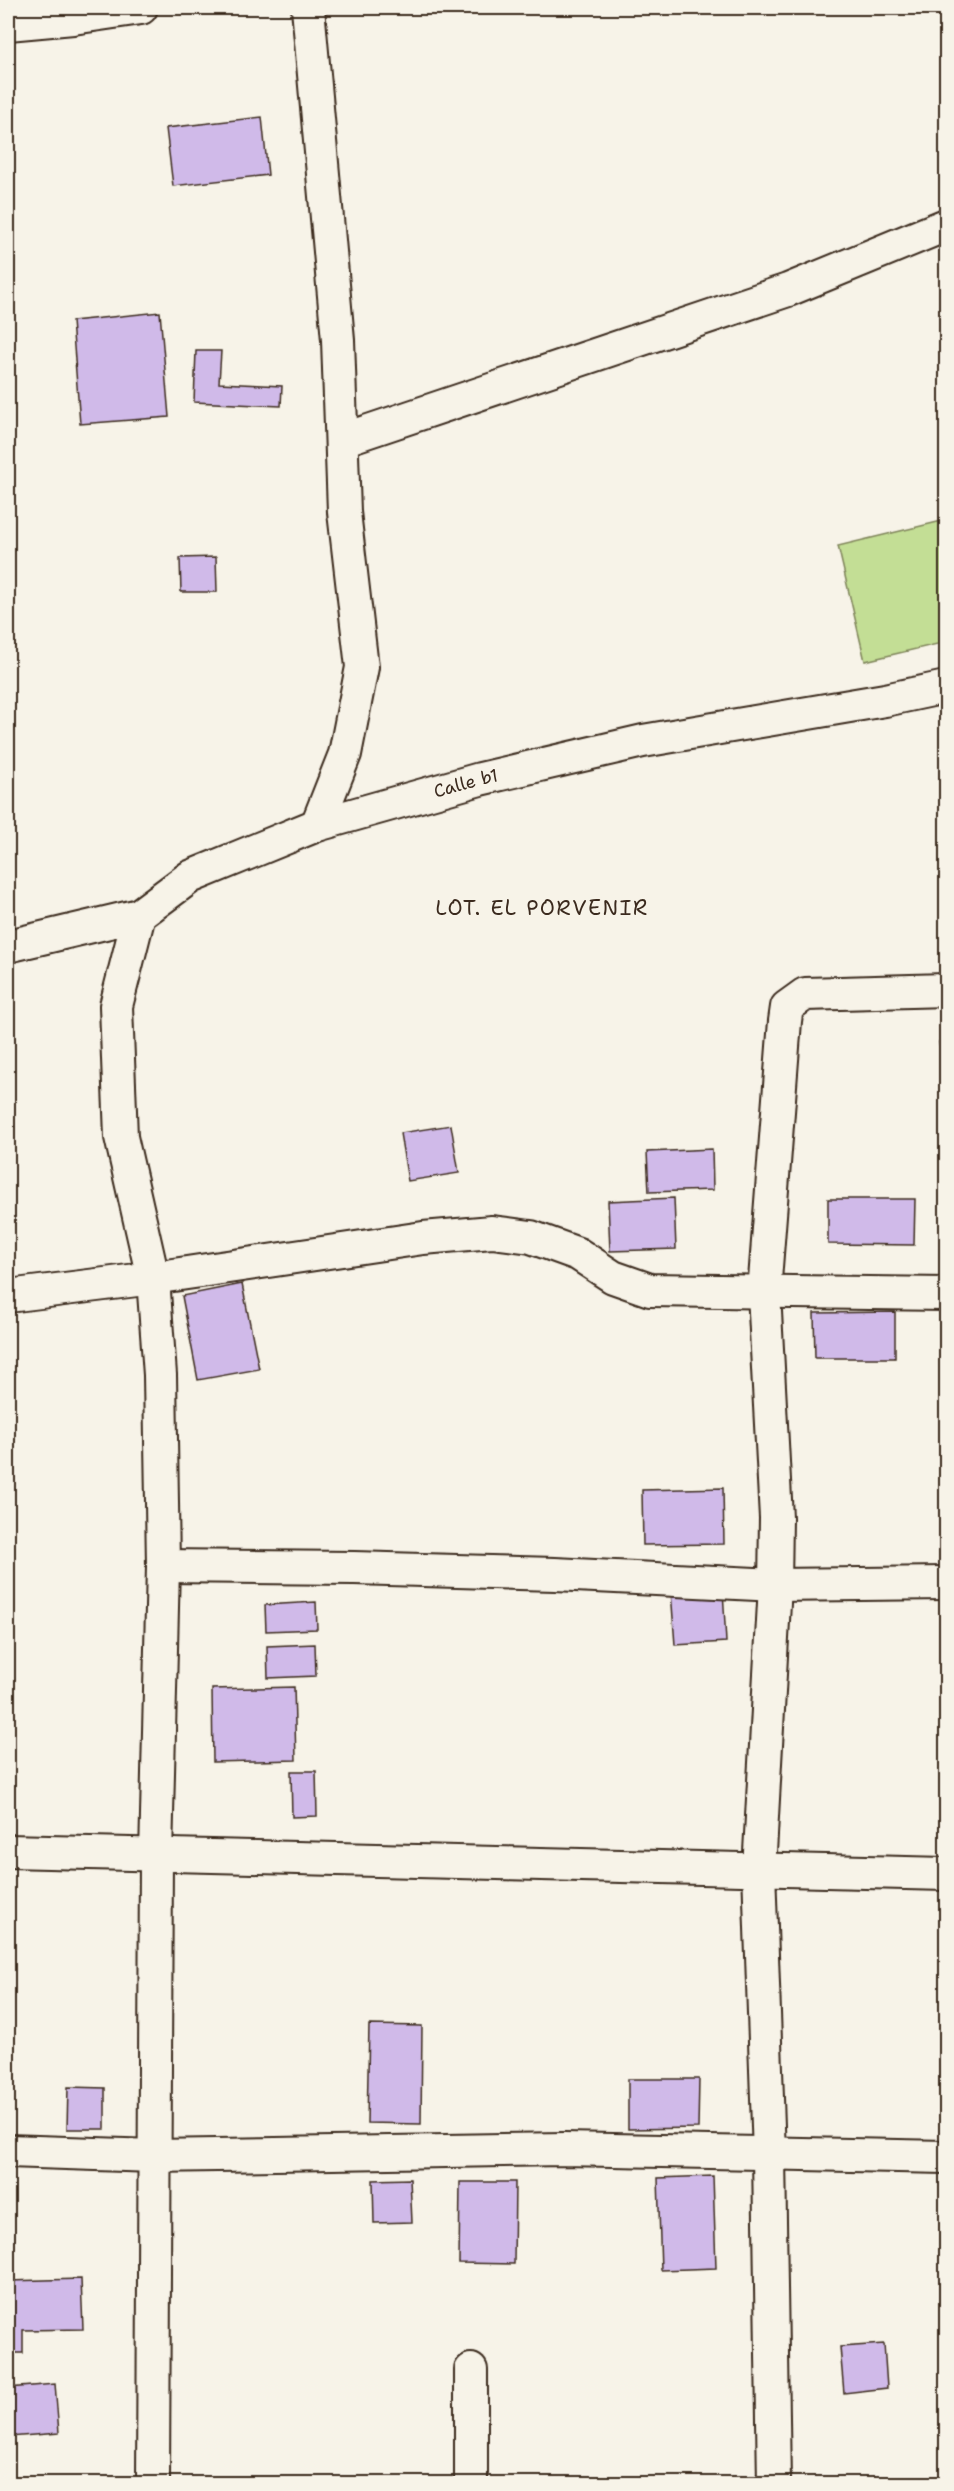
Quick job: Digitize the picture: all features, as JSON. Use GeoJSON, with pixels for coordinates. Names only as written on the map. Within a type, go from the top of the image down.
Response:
{"type":"FeatureCollection","features":[{"type":"Feature","properties":{"kind":"street"},"geometry":{"type":"LineString","coordinates":[[8,24],[73,18],[141,8]]}},
{"type":"Feature","properties":{"kind":"street"},"geometry":{"type":"LineString","coordinates":[[308,8],[338,329],[344,512],[362,666],[345,754],[317,825]]}},
{"type":"Feature","properties":{"kind":"street"},"geometry":{"type":"LineString","coordinates":[[342,440],[788,290],[946,225]]}},
{"type":"Feature","properties":{"kind":"street","name":"Calle b1"},"geometry":{"type":"LineString","coordinates":[[8,946],[139,915],[190,877],[317,825],[480,779],[643,741],[885,700],[946,687]]}},
{"type":"Feature","properties":{"kind":"street"},"geometry":{"type":"LineString","coordinates":[[139,915],[116,1006],[121,1137],[153,1278],[160,1376],[163,1566],[156,1856],[153,2484]]}},
{"type":"Feature","properties":{"kind":"street"},"geometry":{"type":"LineString","coordinates":[[774,2484],[769,2155],[759,1869],[775,1585],[776,1518],[764,1293],[787,1007],[805,993],[946,990]]}},
{"type":"Feature","properties":{"kind":"street"},"geometry":{"type":"LineString","coordinates":[[8,1296],[153,1278],[423,1238],[492,1232],[531,1236],[578,1254],[613,1277],[650,1290],[946,1294]]}},
{"type":"Feature","properties":{"kind":"street"},"geometry":{"type":"LineString","coordinates":[[163,1566],[520,1573],[775,1585],[946,1583]]}},
{"type":"Feature","properties":{"kind":"street"},"geometry":{"type":"LineString","coordinates":[[8,1851],[946,1874]]}},
{"type":"Feature","properties":{"kind":"street"},"geometry":{"type":"LineString","coordinates":[[8,2151],[154,2156],[564,2149],[946,2157]]}},
{"type":"Feature","properties":{"kind":"street"},"geometry":{"type":"LineString","coordinates":[[471,2370],[471,2484]]}},
{"type":"Feature","properties":{"kind":"green space"},"geometry":{"type":"Polygon","coordinates":[[[946,520],[946,642],[865,661],[838,546],[946,520]]]}},
{"type":"Feature","properties":{"kind":"building"},"geometry":{"type":"Polygon","coordinates":[[[262,117],[268,175],[173,186],[166,128],[262,117]]]}},
{"type":"Feature","properties":{"kind":"building"},"geometry":{"type":"Polygon","coordinates":[[[160,312],[169,417],[80,424],[72,321],[160,312]]]}},
{"type":"Feature","properties":{"kind":"building"},"geometry":{"type":"Polygon","coordinates":[[[196,351],[221,351],[219,383],[282,386],[281,406],[194,402],[196,351]]]}},
{"type":"Feature","properties":{"kind":"building"},"geometry":{"type":"Polygon","coordinates":[[[216,557],[217,592],[181,592],[180,558],[216,557]]]}},
{"type":"Feature","properties":{"kind":"building"},"geometry":{"type":"Polygon","coordinates":[[[946,1041],[946,1073],[943,1073],[939,1042],[946,1041]]]}},
{"type":"Feature","properties":{"kind":"building"},"geometry":{"type":"Polygon","coordinates":[[[451,1125],[459,1173],[408,1181],[400,1133],[451,1125]]]}},
{"type":"Feature","properties":{"kind":"building"},"geometry":{"type":"Polygon","coordinates":[[[712,1149],[713,1190],[649,1192],[647,1152],[712,1149]]]}},
{"type":"Feature","properties":{"kind":"building"},"geometry":{"type":"Polygon","coordinates":[[[674,1198],[676,1249],[610,1251],[608,1201],[674,1198]]]}},
{"type":"Feature","properties":{"kind":"building"},"geometry":{"type":"Polygon","coordinates":[[[828,1199],[915,1199],[914,1245],[828,1244],[828,1199]]]}},
{"type":"Feature","properties":{"kind":"building"},"geometry":{"type":"Polygon","coordinates":[[[242,1284],[259,1369],[198,1380],[182,1296],[242,1284]]]}},
{"type":"Feature","properties":{"kind":"building"},"geometry":{"type":"Polygon","coordinates":[[[895,1312],[895,1358],[815,1358],[814,1313],[895,1312]]]}},
{"type":"Feature","properties":{"kind":"building"},"geometry":{"type":"Polygon","coordinates":[[[723,1488],[724,1544],[643,1545],[642,1490],[723,1488]]]}},
{"type":"Feature","properties":{"kind":"building"},"geometry":{"type":"Polygon","coordinates":[[[723,1590],[726,1642],[675,1645],[671,1591],[723,1590]]]}},
{"type":"Feature","properties":{"kind":"building"},"geometry":{"type":"Polygon","coordinates":[[[316,1602],[317,1629],[266,1631],[265,1605],[316,1602]]]}},
{"type":"Feature","properties":{"kind":"building"},"geometry":{"type":"Polygon","coordinates":[[[315,1644],[316,1676],[268,1678],[267,1646],[315,1644]]]}},
{"type":"Feature","properties":{"kind":"building"},"geometry":{"type":"Polygon","coordinates":[[[294,1687],[296,1760],[213,1762],[212,1689],[294,1687]]]}},
{"type":"Feature","properties":{"kind":"building"},"geometry":{"type":"Polygon","coordinates":[[[291,1771],[316,1771],[317,1816],[292,1817],[291,1771]]]}},
{"type":"Feature","properties":{"kind":"building"},"geometry":{"type":"Polygon","coordinates":[[[369,2025],[422,2026],[421,2124],[367,2123],[369,2025]]]}},
{"type":"Feature","properties":{"kind":"building"},"geometry":{"type":"Polygon","coordinates":[[[628,2079],[699,2079],[698,2128],[628,2129],[628,2079]]]}},
{"type":"Feature","properties":{"kind":"building"},"geometry":{"type":"Polygon","coordinates":[[[68,2087],[105,2088],[105,2129],[67,2129],[68,2087]]]}},
{"type":"Feature","properties":{"kind":"building"},"geometry":{"type":"Polygon","coordinates":[[[713,2176],[716,2268],[661,2270],[658,2178],[713,2176]]]}},
{"type":"Feature","properties":{"kind":"building"},"geometry":{"type":"Polygon","coordinates":[[[410,2179],[412,2222],[374,2223],[373,2180],[410,2179]]]}},
{"type":"Feature","properties":{"kind":"building"},"geometry":{"type":"Polygon","coordinates":[[[460,2182],[515,2182],[514,2264],[459,2263],[460,2182]]]}},
{"type":"Feature","properties":{"kind":"building"},"geometry":{"type":"Polygon","coordinates":[[[81,2279],[83,2329],[23,2330],[23,2353],[8,2353],[8,2281],[81,2279]]]}},
{"type":"Feature","properties":{"kind":"building"},"geometry":{"type":"Polygon","coordinates":[[[884,2344],[887,2388],[844,2393],[840,2347],[884,2344]]]}},
{"type":"Feature","properties":{"kind":"building"},"geometry":{"type":"Polygon","coordinates":[[[55,2384],[59,2433],[9,2437],[8,2388],[55,2384]]]}},
{"type":"Feature","properties":{"kind":"district","name":"LOT. EL PORVENIR"},"geometry":{"type":"Point","coordinates":[542,908]}}]}
